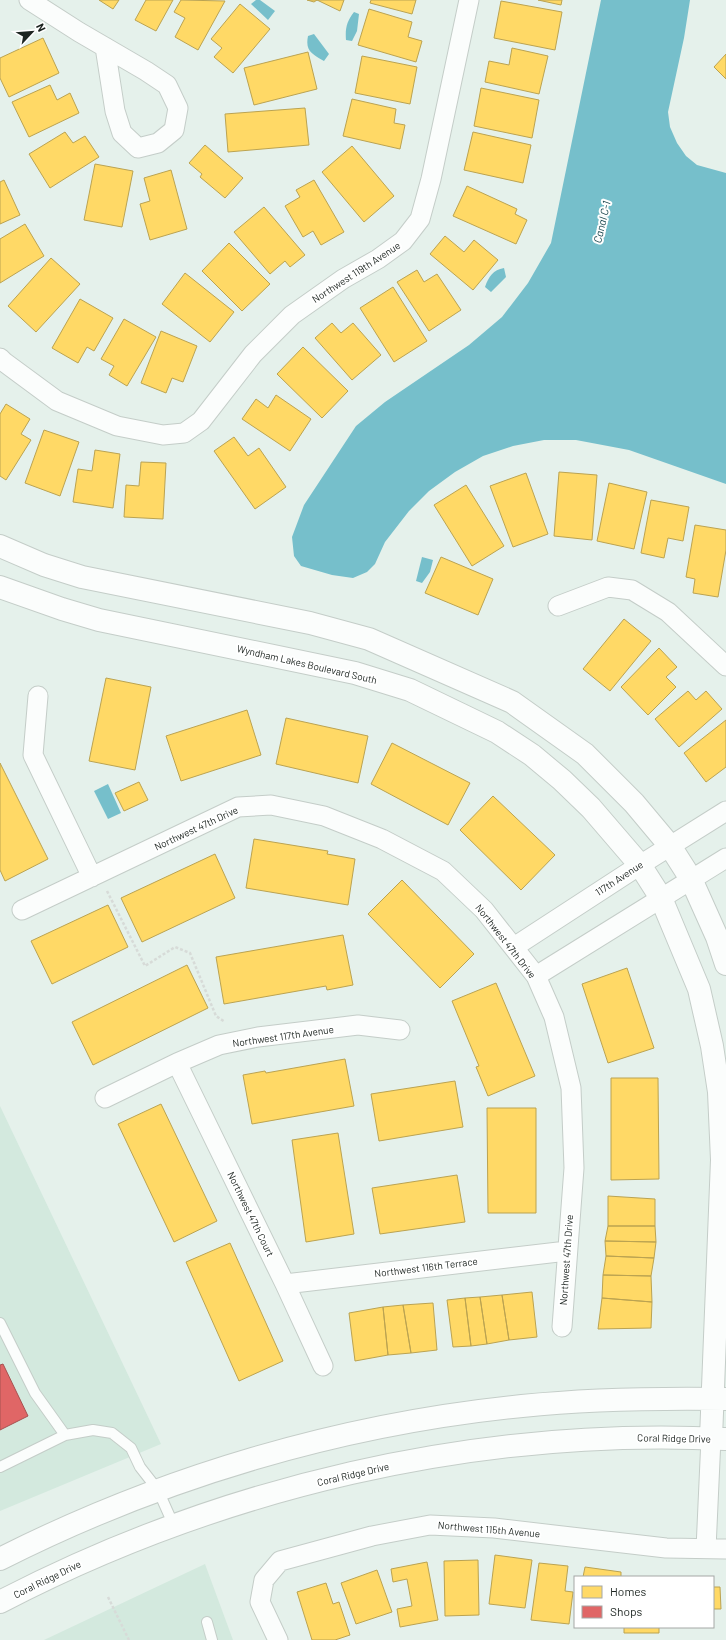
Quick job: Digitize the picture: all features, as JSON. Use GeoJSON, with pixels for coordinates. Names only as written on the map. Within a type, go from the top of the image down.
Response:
{"type":"FeatureCollection","features":[{"type":"Feature","properties":{"kind":"street"},"geometry":{"type":"LineString","coordinates":[[29,0],[104,47],[146,70],[167,86],[178,108],[174,130],[158,143],[138,148],[122,133],[114,111],[104,47]]}},
{"type":"Feature","properties":{"kind":"street","name":"Northwest 119th Avenue"},"geometry":{"type":"LineString","coordinates":[[0,358],[57,401],[117,426],[163,435],[184,433],[201,421],[253,354],[292,315],[342,279],[378,259],[403,241],[420,219],[431,179],[461,44],[469,0]]}},
{"type":"Feature","properties":{"kind":"street"},"geometry":{"type":"LineString","coordinates":[[0,546],[44,565],[82,577],[310,623],[369,639],[512,702],[585,754],[634,803],[670,846],[691,879],[717,937],[726,964]]}},
{"type":"Feature","properties":{"kind":"street","name":"Wyndham Lakes Boulevard South"},"geometry":{"type":"LineString","coordinates":[[0,587],[62,609],[99,620],[355,673],[410,690],[497,732],[532,755],[562,780],[591,808],[640,865],[661,898],[699,989],[712,1046],[719,1092],[722,1160],[718,1438]]}},
{"type":"Feature","properties":{"kind":"street"},"geometry":{"type":"LineString","coordinates":[[558,606],[608,587],[632,590],[668,612],[726,666]]}},
{"type":"Feature","properties":{"kind":"street"},"geometry":{"type":"LineString","coordinates":[[38,696],[33,755],[98,881]]}},
{"type":"Feature","properties":{"kind":"street","name":"Northwest 47th Drive"},"geometry":{"type":"LineString","coordinates":[[22,910],[98,881],[238,807],[271,805],[324,816],[382,839],[443,871],[484,910],[514,947],[536,976],[554,1017],[571,1088],[574,1168],[566,1251],[562,1327]]}},
{"type":"Feature","properties":{"kind":"street","name":"117th Avenue"},"geometry":{"type":"LineString","coordinates":[[514,947],[726,811]]}},
{"type":"Feature","properties":{"kind":"street"},"geometry":{"type":"LineString","coordinates":[[536,976],[726,858]]}},
{"type":"Feature","properties":{"kind":"street","name":"Northwest 117th Avenue"},"geometry":{"type":"LineString","coordinates":[[105,1098],[177,1062],[219,1045],[258,1038],[358,1025],[400,1030]]}},
{"type":"Feature","properties":{"kind":"street","name":"Northwest 47th Court"},"geometry":{"type":"LineString","coordinates":[[177,1062],[324,1366]]}},
{"type":"Feature","properties":{"kind":"street","name":"Northwest 116th Terrace"},"geometry":{"type":"LineString","coordinates":[[285,1284],[566,1251]]}},
{"type":"Feature","properties":{"kind":"street"},"geometry":{"type":"LineString","coordinates":[[0,1559],[70,1525],[158,1490],[246,1461],[362,1432],[520,1406],[613,1399],[719,1399]]}},
{"type":"Feature","properties":{"kind":"street","name":"Coral Ridge Drive"},"geometry":{"type":"LineString","coordinates":[[0,1602],[127,1543],[226,1508],[316,1482],[358,1472],[455,1453],[587,1439],[629,1437],[718,1438]]}},
{"type":"Feature","properties":{"kind":"street"},"geometry":{"type":"LineString","coordinates":[[706,1549],[718,1438]]}},
{"type":"Feature","properties":{"kind":"street","name":"Northwest 115th Avenue"},"geometry":{"type":"LineString","coordinates":[[278,1640],[260,1602],[264,1580],[280,1561],[372,1536],[430,1525],[494,1528],[666,1548],[726,1549]]}},
{"type":"Feature","properties":{"kind":"lane"},"geometry":{"type":"LineString","coordinates":[[0,1323],[35,1393],[65,1435]]}},
{"type":"Feature","properties":{"kind":"lane"},"geometry":{"type":"LineString","coordinates":[[0,1467],[65,1435],[92,1430],[112,1433],[131,1448],[140,1467],[158,1490],[174,1526]]}},
{"type":"Feature","properties":{"kind":"lane"},"geometry":{"type":"LineString","coordinates":[[207,1622],[212,1640]]}},
{"type":"Feature","properties":{"kind":"path"},"geometry":{"type":"LineString","coordinates":[[98,881],[145,966],[175,947],[190,953],[216,1016],[225,1022]]}},
{"type":"Feature","properties":{"kind":"path"},"geometry":{"type":"LineString","coordinates":[[108,1597],[129,1640]]}},
{"type":"Feature","properties":{"kind":"shaded area"},"geometry":{"type":"Polygon","coordinates":[[[0,1106],[161,1444],[0,1511],[0,1106]]]}},
{"type":"Feature","properties":{"kind":"shaded area"},"geometry":{"type":"Polygon","coordinates":[[[205,1564],[233,1640],[44,1640],[205,1564]]]}},
{"type":"Feature","properties":{"kind":"water"},"geometry":{"type":"Polygon","coordinates":[[[256,0],[260,0],[275,11],[268,20],[251,4],[256,0]]]}},
{"type":"Feature","properties":{"kind":"water","name":"Canal C-1"},"geometry":{"type":"Polygon","coordinates":[[[601,0],[690,0],[684,38],[668,112],[670,127],[677,143],[686,156],[697,165],[726,173],[726,484],[629,450],[576,440],[544,440],[513,446],[483,456],[455,472],[429,491],[409,511],[385,542],[375,564],[367,572],[353,578],[332,575],[301,566],[294,556],[292,537],[304,505],[356,426],[385,402],[469,345],[502,317],[528,283],[551,243],[601,0]]]}},
{"type":"Feature","properties":{"kind":"water"},"geometry":{"type":"Polygon","coordinates":[[[354,12],[359,14],[357,31],[352,41],[346,40],[347,25],[354,12]]]}},
{"type":"Feature","properties":{"kind":"water"},"geometry":{"type":"Polygon","coordinates":[[[314,34],[329,54],[324,61],[310,52],[307,41],[308,36],[314,34]]]}},
{"type":"Feature","properties":{"kind":"water"},"geometry":{"type":"Polygon","coordinates":[[[504,268],[506,277],[491,292],[485,287],[488,280],[494,272],[504,268]]]}},
{"type":"Feature","properties":{"kind":"water"},"geometry":{"type":"Polygon","coordinates":[[[422,557],[433,560],[430,572],[422,583],[416,581],[422,557]]]}},
{"type":"Feature","properties":{"kind":"water"},"geometry":{"type":"Polygon","coordinates":[[[108,784],[121,813],[108,819],[94,791],[108,784]]]}},
{"type":"Feature","properties":{"kind":"building: Homes"},"geometry":{"type":"Polygon","coordinates":[[[99,0],[119,0],[113,9],[99,0]]]}},
{"type":"Feature","properties":{"kind":"building: Homes"},"geometry":{"type":"Polygon","coordinates":[[[146,0],[173,0],[156,31],[135,20],[146,0]]]}},
{"type":"Feature","properties":{"kind":"building: Homes"},"geometry":{"type":"Polygon","coordinates":[[[181,0],[225,1],[198,50],[175,37],[185,18],[174,12],[181,0]]]}},
{"type":"Feature","properties":{"kind":"building: Homes"},"geometry":{"type":"Polygon","coordinates":[[[317,0],[344,0],[340,11],[317,0]]]}},
{"type":"Feature","properties":{"kind":"building: Homes"},"geometry":{"type":"Polygon","coordinates":[[[371,0],[416,0],[412,14],[370,3],[371,0]]]}},
{"type":"Feature","properties":{"kind":"building: Homes"},"geometry":{"type":"Polygon","coordinates":[[[538,0],[562,0],[561,5],[538,0]]]}},
{"type":"Feature","properties":{"kind":"building: Homes"},"geometry":{"type":"Polygon","coordinates":[[[501,1],[562,12],[555,50],[494,38],[501,1]]]}},
{"type":"Feature","properties":{"kind":"building: Homes"},"geometry":{"type":"Polygon","coordinates":[[[240,4],[270,29],[233,73],[214,57],[222,48],[211,39],[240,4]]]}},
{"type":"Feature","properties":{"kind":"building: Homes"},"geometry":{"type":"Polygon","coordinates":[[[369,9],[412,22],[408,37],[422,41],[416,62],[358,45],[369,9]]]}},
{"type":"Feature","properties":{"kind":"building: Homes"},"geometry":{"type":"Polygon","coordinates":[[[43,38],[59,73],[9,97],[0,78],[0,58],[43,38]]]}},
{"type":"Feature","properties":{"kind":"building: Homes"},"geometry":{"type":"Polygon","coordinates":[[[512,48],[548,56],[539,94],[485,82],[489,61],[509,65],[512,48]]]}},
{"type":"Feature","properties":{"kind":"building: Homes"},"geometry":{"type":"Polygon","coordinates":[[[308,52],[317,89],[254,105],[244,68],[308,52]]]}},
{"type":"Feature","properties":{"kind":"building: Homes"},"geometry":{"type":"Polygon","coordinates":[[[726,54],[726,79],[714,67],[726,54]]]}},
{"type":"Feature","properties":{"kind":"building: Homes"},"geometry":{"type":"Polygon","coordinates":[[[362,56],[417,67],[410,104],[355,93],[362,56]]]}},
{"type":"Feature","properties":{"kind":"building: Homes"},"geometry":{"type":"Polygon","coordinates":[[[50,85],[57,100],[70,93],[79,113],[29,137],[12,102],[50,85]]]}},
{"type":"Feature","properties":{"kind":"building: Homes"},"geometry":{"type":"Polygon","coordinates":[[[481,88],[539,100],[532,138],[474,126],[481,88]]]}},
{"type":"Feature","properties":{"kind":"building: Homes"},"geometry":{"type":"Polygon","coordinates":[[[352,99],[396,109],[394,123],[405,125],[400,149],[343,136],[352,99]]]}},
{"type":"Feature","properties":{"kind":"building: Homes"},"geometry":{"type":"Polygon","coordinates":[[[305,108],[309,145],[228,152],[225,114],[305,108]]]}},
{"type":"Feature","properties":{"kind":"building: Homes"},"geometry":{"type":"Polygon","coordinates":[[[65,132],[73,143],[85,136],[99,157],[50,188],[29,154],[65,132]]]}},
{"type":"Feature","properties":{"kind":"building: Homes"},"geometry":{"type":"Polygon","coordinates":[[[473,132],[531,145],[523,183],[464,170],[473,132]]]}},
{"type":"Feature","properties":{"kind":"building: Homes"},"geometry":{"type":"Polygon","coordinates":[[[205,145],[243,178],[225,198],[200,177],[202,174],[189,163],[205,145]]]}},
{"type":"Feature","properties":{"kind":"building: Homes"},"geometry":{"type":"Polygon","coordinates":[[[352,146],[394,196],[364,222],[322,172],[352,146]]]}},
{"type":"Feature","properties":{"kind":"building: Homes"},"geometry":{"type":"Polygon","coordinates":[[[95,164],[133,171],[122,227],[84,220],[95,164]]]}},
{"type":"Feature","properties":{"kind":"building: Homes"},"geometry":{"type":"Polygon","coordinates":[[[171,170],[187,229],[150,240],[140,204],[150,201],[144,178],[171,170]]]}},
{"type":"Feature","properties":{"kind":"building: Homes"},"geometry":{"type":"Polygon","coordinates":[[[4,180],[20,215],[0,224],[0,182],[4,180]]]}},
{"type":"Feature","properties":{"kind":"building: Homes"},"geometry":{"type":"Polygon","coordinates":[[[314,180],[344,232],[321,245],[313,231],[303,237],[285,206],[300,197],[296,190],[314,180]]]}},
{"type":"Feature","properties":{"kind":"building: Homes"},"geometry":{"type":"Polygon","coordinates":[[[467,186],[517,209],[515,214],[527,220],[516,244],[453,216],[467,186]]]}},
{"type":"Feature","properties":{"kind":"building: Homes"},"geometry":{"type":"Polygon","coordinates":[[[264,207],[305,255],[290,267],[285,261],[270,274],[234,232],[264,207]]]}},
{"type":"Feature","properties":{"kind":"building: Homes"},"geometry":{"type":"Polygon","coordinates":[[[25,224],[44,256],[0,283],[0,239],[25,224]]]}},
{"type":"Feature","properties":{"kind":"building: Homes"},"geometry":{"type":"Polygon","coordinates":[[[445,236],[464,252],[474,240],[498,260],[473,290],[430,254],[445,236]]]}},
{"type":"Feature","properties":{"kind":"building: Homes"},"geometry":{"type":"Polygon","coordinates":[[[229,243],[270,284],[242,311],[202,271],[229,243]]]}},
{"type":"Feature","properties":{"kind":"building: Homes"},"geometry":{"type":"Polygon","coordinates":[[[51,258],[80,284],[36,332],[8,306],[51,258]]]}},
{"type":"Feature","properties":{"kind":"building: Homes"},"geometry":{"type":"Polygon","coordinates":[[[417,270],[424,282],[437,274],[461,310],[429,331],[397,282],[417,270]]]}},
{"type":"Feature","properties":{"kind":"building: Homes"},"geometry":{"type":"Polygon","coordinates":[[[185,273],[234,312],[210,342],[162,304],[185,273]]]}},
{"type":"Feature","properties":{"kind":"building: Homes"},"geometry":{"type":"Polygon","coordinates":[[[393,287],[427,341],[394,362],[360,308],[393,287]]]}},
{"type":"Feature","properties":{"kind":"building: Homes"},"geometry":{"type":"Polygon","coordinates":[[[80,299],[113,318],[94,351],[87,347],[78,363],[52,348],[80,299]]]}},
{"type":"Feature","properties":{"kind":"building: Homes"},"geometry":{"type":"Polygon","coordinates":[[[124,319],[156,337],[127,386],[109,375],[114,366],[101,359],[124,319]]]}},
{"type":"Feature","properties":{"kind":"building: Homes"},"geometry":{"type":"Polygon","coordinates":[[[332,323],[341,333],[353,323],[381,355],[352,380],[315,338],[332,323]]]}},
{"type":"Feature","properties":{"kind":"building: Homes"},"geometry":{"type":"Polygon","coordinates":[[[161,331],[197,346],[183,382],[172,378],[166,393],[141,383],[161,331]]]}},
{"type":"Feature","properties":{"kind":"building: Homes"},"geometry":{"type":"Polygon","coordinates":[[[303,347],[348,391],[322,418],[277,374],[303,347]]]}},
{"type":"Feature","properties":{"kind":"building: Homes"},"geometry":{"type":"Polygon","coordinates":[[[276,395],[311,419],[290,451],[242,419],[256,399],[268,408],[276,395]]]}},
{"type":"Feature","properties":{"kind":"building: Homes"},"geometry":{"type":"Polygon","coordinates":[[[6,404],[30,419],[21,434],[31,440],[6,480],[0,476],[0,414],[6,404]]]}},
{"type":"Feature","properties":{"kind":"building: Homes"},"geometry":{"type":"Polygon","coordinates":[[[44,430],[79,442],[60,496],[25,483],[44,430]]]}},
{"type":"Feature","properties":{"kind":"building: Homes"},"geometry":{"type":"Polygon","coordinates":[[[234,437],[248,456],[259,448],[286,487],[255,509],[214,451],[234,437]]]}},
{"type":"Feature","properties":{"kind":"building: Homes"},"geometry":{"type":"Polygon","coordinates":[[[95,450],[120,454],[113,508],[73,502],[78,469],[92,471],[95,450]]]}},
{"type":"Feature","properties":{"kind":"building: Homes"},"geometry":{"type":"Polygon","coordinates":[[[141,462],[166,463],[163,519],[124,517],[126,485],[139,486],[141,462]]]}},
{"type":"Feature","properties":{"kind":"building: Homes"},"geometry":{"type":"Polygon","coordinates":[[[559,472],[597,475],[592,540],[554,536],[559,472]]]}},
{"type":"Feature","properties":{"kind":"building: Homes"},"geometry":{"type":"Polygon","coordinates":[[[526,473],[548,534],[513,547],[490,486],[526,473]]]}},
{"type":"Feature","properties":{"kind":"building: Homes"},"geometry":{"type":"Polygon","coordinates":[[[609,483],[647,492],[634,549],[597,541],[609,483]]]}},
{"type":"Feature","properties":{"kind":"building: Homes"},"geometry":{"type":"Polygon","coordinates":[[[466,485],[504,546],[472,566],[434,505],[466,485]]]}},
{"type":"Feature","properties":{"kind":"building: Homes"},"geometry":{"type":"Polygon","coordinates":[[[651,500],[689,507],[683,541],[668,538],[664,558],[641,553],[651,500]]]}},
{"type":"Feature","properties":{"kind":"building: Homes"},"geometry":{"type":"Polygon","coordinates":[[[695,525],[726,530],[726,550],[718,597],[693,593],[695,579],[686,577],[695,525]]]}},
{"type":"Feature","properties":{"kind":"building: Homes"},"geometry":{"type":"Polygon","coordinates":[[[441,557],[493,579],[478,615],[425,593],[441,557]]]}},
{"type":"Feature","properties":{"kind":"building: Homes"},"geometry":{"type":"Polygon","coordinates":[[[624,619],[651,641],[610,691],[583,669],[624,619]]]}},
{"type":"Feature","properties":{"kind":"building: Homes"},"geometry":{"type":"Polygon","coordinates":[[[659,648],[677,667],[666,677],[676,687],[648,715],[621,687],[659,648]]]}},
{"type":"Feature","properties":{"kind":"building: Homes"},"geometry":{"type":"Polygon","coordinates":[[[106,678],[151,687],[135,770],[89,761],[106,678]]]}},
{"type":"Feature","properties":{"kind":"building: Homes"},"geometry":{"type":"Polygon","coordinates":[[[688,691],[696,700],[706,691],[722,709],[679,747],[655,719],[688,691]]]}},
{"type":"Feature","properties":{"kind":"building: Homes"},"geometry":{"type":"Polygon","coordinates":[[[247,710],[261,755],[181,781],[166,736],[247,710]]]}},
{"type":"Feature","properties":{"kind":"building: Homes"},"geometry":{"type":"Polygon","coordinates":[[[286,718],[368,736],[358,783],[276,764],[286,718]]]}},
{"type":"Feature","properties":{"kind":"building: Homes"},"geometry":{"type":"Polygon","coordinates":[[[726,720],[726,767],[706,782],[684,753],[726,720]]]}},
{"type":"Feature","properties":{"kind":"building: Homes"},"geometry":{"type":"Polygon","coordinates":[[[392,743],[470,783],[448,825],[371,784],[392,743]]]}},
{"type":"Feature","properties":{"kind":"building: Homes"},"geometry":{"type":"Polygon","coordinates":[[[0,763],[48,859],[5,881],[0,870],[0,763]]]}},
{"type":"Feature","properties":{"kind":"building: Homes"},"geometry":{"type":"Polygon","coordinates":[[[139,782],[148,800],[124,811],[115,793],[139,782]]]}},
{"type":"Feature","properties":{"kind":"building: Homes"},"geometry":{"type":"Polygon","coordinates":[[[493,796],[555,855],[521,890],[460,830],[493,796]]]}},
{"type":"Feature","properties":{"kind":"building: Homes"},"geometry":{"type":"Polygon","coordinates":[[[254,839],[328,851],[327,854],[355,859],[348,905],[246,888],[254,839]]]}},
{"type":"Feature","properties":{"kind":"building: Homes"},"geometry":{"type":"Polygon","coordinates":[[[215,854],[235,898],[142,942],[121,898],[215,854]]]}},
{"type":"Feature","properties":{"kind":"building: Homes"},"geometry":{"type":"Polygon","coordinates":[[[402,880],[474,954],[440,988],[368,914],[402,880]]]}},
{"type":"Feature","properties":{"kind":"building: Homes"},"geometry":{"type":"Polygon","coordinates":[[[108,905],[128,947],[52,984],[31,941],[108,905]]]}},
{"type":"Feature","properties":{"kind":"building: Homes"},"geometry":{"type":"Polygon","coordinates":[[[343,935],[353,985],[327,990],[326,986],[224,1004],[216,957],[343,935]]]}},
{"type":"Feature","properties":{"kind":"building: Homes"},"geometry":{"type":"Polygon","coordinates":[[[187,965],[208,1008],[93,1065],[72,1022],[187,965]]]}},
{"type":"Feature","properties":{"kind":"building: Homes"},"geometry":{"type":"Polygon","coordinates":[[[627,968],[654,1048],[608,1063],[582,984],[627,968]]]}},
{"type":"Feature","properties":{"kind":"building: Homes"},"geometry":{"type":"Polygon","coordinates":[[[496,983],[535,1076],[488,1096],[476,1067],[479,1066],[452,1001],[496,983]]]}},
{"type":"Feature","properties":{"kind":"building: Homes"},"geometry":{"type":"Polygon","coordinates":[[[345,1059],[354,1106],[252,1124],[243,1075],[265,1071],[266,1073],[345,1059]]]}},
{"type":"Feature","properties":{"kind":"building: Homes"},"geometry":{"type":"Polygon","coordinates":[[[611,1078],[658,1078],[659,1179],[611,1180],[611,1078]]]}},
{"type":"Feature","properties":{"kind":"building: Homes"},"geometry":{"type":"Polygon","coordinates":[[[455,1081],[463,1127],[379,1141],[371,1094],[455,1081]]]}},
{"type":"Feature","properties":{"kind":"building: Homes"},"geometry":{"type":"Polygon","coordinates":[[[161,1104],[217,1221],[174,1242],[118,1124],[161,1104]]]}},
{"type":"Feature","properties":{"kind":"building: Homes"},"geometry":{"type":"Polygon","coordinates":[[[487,1108],[536,1108],[536,1213],[488,1213],[487,1108]]]}},
{"type":"Feature","properties":{"kind":"building: Homes"},"geometry":{"type":"Polygon","coordinates":[[[338,1133],[354,1234],[306,1242],[292,1140],[338,1133]]]}},
{"type":"Feature","properties":{"kind":"building: Homes"},"geometry":{"type":"Polygon","coordinates":[[[457,1175],[465,1222],[380,1234],[372,1188],[457,1175]]]}},
{"type":"Feature","properties":{"kind":"building: Homes"},"geometry":{"type":"Polygon","coordinates":[[[608,1196],[655,1199],[655,1226],[608,1226],[608,1196]]]}},
{"type":"Feature","properties":{"kind":"building: Homes"},"geometry":{"type":"Polygon","coordinates":[[[608,1226],[655,1226],[656,1242],[605,1241],[608,1226]]]}},
{"type":"Feature","properties":{"kind":"building: Homes"},"geometry":{"type":"Polygon","coordinates":[[[605,1241],[656,1242],[654,1258],[606,1256],[605,1241]]]}},
{"type":"Feature","properties":{"kind":"building: Homes"},"geometry":{"type":"Polygon","coordinates":[[[230,1243],[283,1361],[239,1381],[186,1262],[230,1243]]]}},
{"type":"Feature","properties":{"kind":"building: Homes"},"geometry":{"type":"Polygon","coordinates":[[[606,1256],[654,1258],[651,1276],[603,1275],[606,1256]]]}},
{"type":"Feature","properties":{"kind":"building: Homes"},"geometry":{"type":"Polygon","coordinates":[[[603,1275],[651,1276],[652,1302],[602,1298],[603,1275]]]}},
{"type":"Feature","properties":{"kind":"building: Homes"},"geometry":{"type":"Polygon","coordinates":[[[532,1292],[537,1337],[509,1340],[502,1295],[532,1292]]]}},
{"type":"Feature","properties":{"kind":"building: Homes"},"geometry":{"type":"Polygon","coordinates":[[[502,1295],[509,1340],[487,1344],[480,1297],[502,1295]]]}},
{"type":"Feature","properties":{"kind":"building: Homes"},"geometry":{"type":"Polygon","coordinates":[[[480,1297],[487,1344],[471,1346],[465,1298],[480,1297]]]}},
{"type":"Feature","properties":{"kind":"building: Homes"},"geometry":{"type":"Polygon","coordinates":[[[465,1298],[471,1346],[453,1347],[447,1300],[465,1298]]]}},
{"type":"Feature","properties":{"kind":"building: Homes"},"geometry":{"type":"Polygon","coordinates":[[[602,1298],[652,1302],[651,1328],[598,1329],[602,1298]]]}},
{"type":"Feature","properties":{"kind":"building: Homes"},"geometry":{"type":"Polygon","coordinates":[[[433,1303],[437,1350],[411,1353],[403,1305],[433,1303]]]}},
{"type":"Feature","properties":{"kind":"building: Homes"},"geometry":{"type":"Polygon","coordinates":[[[403,1305],[411,1353],[388,1355],[383,1307],[403,1305]]]}},
{"type":"Feature","properties":{"kind":"building: Homes"},"geometry":{"type":"Polygon","coordinates":[[[383,1307],[388,1355],[355,1361],[349,1313],[383,1307]]]}},
{"type":"Feature","properties":{"kind":"building: Homes"},"geometry":{"type":"Polygon","coordinates":[[[495,1555],[532,1560],[525,1608],[489,1604],[495,1555]]]}},
{"type":"Feature","properties":{"kind":"building: Homes"},"geometry":{"type":"Polygon","coordinates":[[[478,1560],[479,1615],[445,1616],[444,1561],[478,1560]]]}},
{"type":"Feature","properties":{"kind":"building: Homes"},"geometry":{"type":"Polygon","coordinates":[[[427,1562],[438,1620],[400,1627],[397,1609],[412,1606],[407,1579],[393,1582],[391,1569],[427,1562]]]}},
{"type":"Feature","properties":{"kind":"building: Homes"},"geometry":{"type":"Polygon","coordinates":[[[539,1563],[568,1566],[565,1591],[573,1592],[569,1624],[531,1620],[539,1563]]]}},
{"type":"Feature","properties":{"kind":"building: Homes"},"geometry":{"type":"Polygon","coordinates":[[[585,1567],[621,1572],[621,1576],[583,1576],[585,1567]]]}},
{"type":"Feature","properties":{"kind":"building: Homes"},"geometry":{"type":"Polygon","coordinates":[[[377,1570],[392,1612],[356,1624],[341,1583],[377,1570]]]}},
{"type":"Feature","properties":{"kind":"building: Homes"},"geometry":{"type":"Polygon","coordinates":[[[326,1583],[333,1604],[339,1602],[350,1635],[335,1640],[312,1640],[297,1592],[326,1583]]]}},
{"type":"Feature","properties":{"kind":"building: Homes"},"geometry":{"type":"Polygon","coordinates":[[[714,1587],[720,1587],[721,1609],[714,1609],[714,1587]]]}},
{"type":"Feature","properties":{"kind":"building: Homes"},"geometry":{"type":"Polygon","coordinates":[[[624,1628],[659,1628],[659,1633],[624,1633],[624,1628]]]}},
{"type":"Feature","properties":{"kind":"building: Shops"},"geometry":{"type":"Polygon","coordinates":[[[3,1364],[28,1416],[0,1430],[0,1365],[3,1364]]]}}]}
